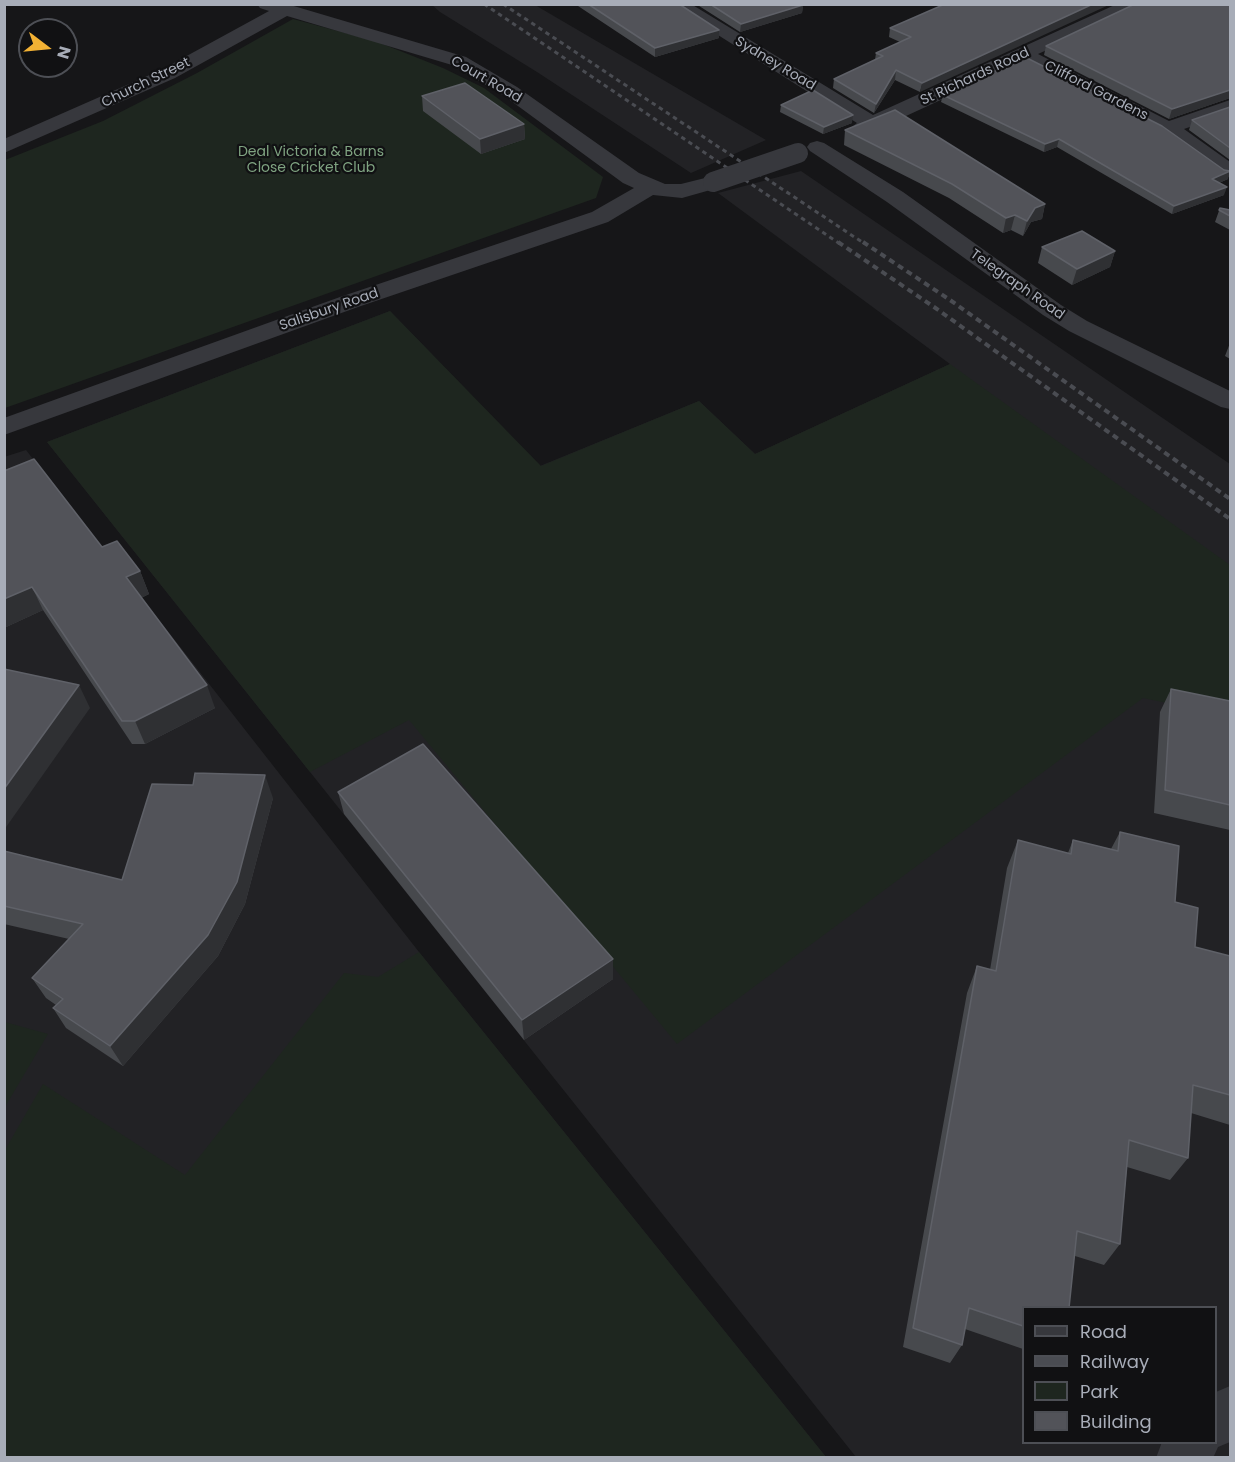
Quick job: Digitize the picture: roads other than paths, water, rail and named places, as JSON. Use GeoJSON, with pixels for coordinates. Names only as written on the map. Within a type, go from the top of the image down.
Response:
{"type":"FeatureCollection","features":[{"type":"Feature","properties":{"kind":"street","name":"Sydney Road"},"geometry":{"type":"LineString","coordinates":[[678,4],[873,124]]}},
{"type":"Feature","properties":{"kind":"street","name":"St Richards Road"},"geometry":{"type":"LineString","coordinates":[[651,187],[664,191],[682,191],[824,144],[873,124],[1133,4]]}},
{"type":"Feature","properties":{"kind":"street","name":"Court Road"},"geometry":{"type":"LineString","coordinates":[[275,7],[459,61],[510,91],[631,178],[651,187]]}},
{"type":"Feature","properties":{"kind":"street","name":"Church Street"},"geometry":{"type":"LineString","coordinates":[[4,147],[168,74],[275,7]]}},
{"type":"Feature","properties":{"kind":"street","name":"Clifford Gardens"},"geometry":{"type":"LineString","coordinates":[[1023,54],[1168,128],[1230,171]]}},
{"type":"Feature","properties":{"kind":"street"},"geometry":{"type":"LineString","coordinates":[[510,91],[539,85]]}},
{"type":"Feature","properties":{"kind":"street","name":"Clifford Gardens"},"geometry":{"type":"LineString","coordinates":[[1168,128],[1230,105]]}},
{"type":"Feature","properties":{"kind":"street"},"geometry":{"type":"LineString","coordinates":[[585,121],[622,150],[604,160]]}},
{"type":"Feature","properties":{"kind":"street","name":"Telegraph Road"},"geometry":{"type":"LineString","coordinates":[[824,144],[1052,310],[1078,326],[1230,401]]}},
{"type":"Feature","properties":{"kind":"street","name":"Salisbury Road"},"geometry":{"type":"LineString","coordinates":[[4,427],[349,302],[600,217],[651,187]]}},
{"type":"Feature","properties":{"kind":"street"},"geometry":{"type":"LineString","coordinates":[[1217,1422],[1230,1410]]}},
{"type":"Feature","properties":{"kind":"street"},"geometry":{"type":"LineString","coordinates":[[1180,1458],[1195,1444]]}},
{"type":"Feature","properties":{"kind":"railway"},"geometry":{"type":"LineString","coordinates":[[484,4],[840,244]]}},
{"type":"Feature","properties":{"kind":"railway"},"geometry":{"type":"LineString","coordinates":[[503,4],[865,244]]}},
{"type":"Feature","properties":{"kind":"railway"},"geometry":{"type":"LineString","coordinates":[[838,242],[934,307],[1230,519]]}},
{"type":"Feature","properties":{"kind":"railway"},"geometry":{"type":"LineString","coordinates":[[863,242],[950,300],[1230,499]]}},
{"type":"Feature","properties":{"kind":"park label","name":"Deal Victoria & Barns Close Cricket Club"},"geometry":{"type":"Point","coordinates":[311,160]}}]}
